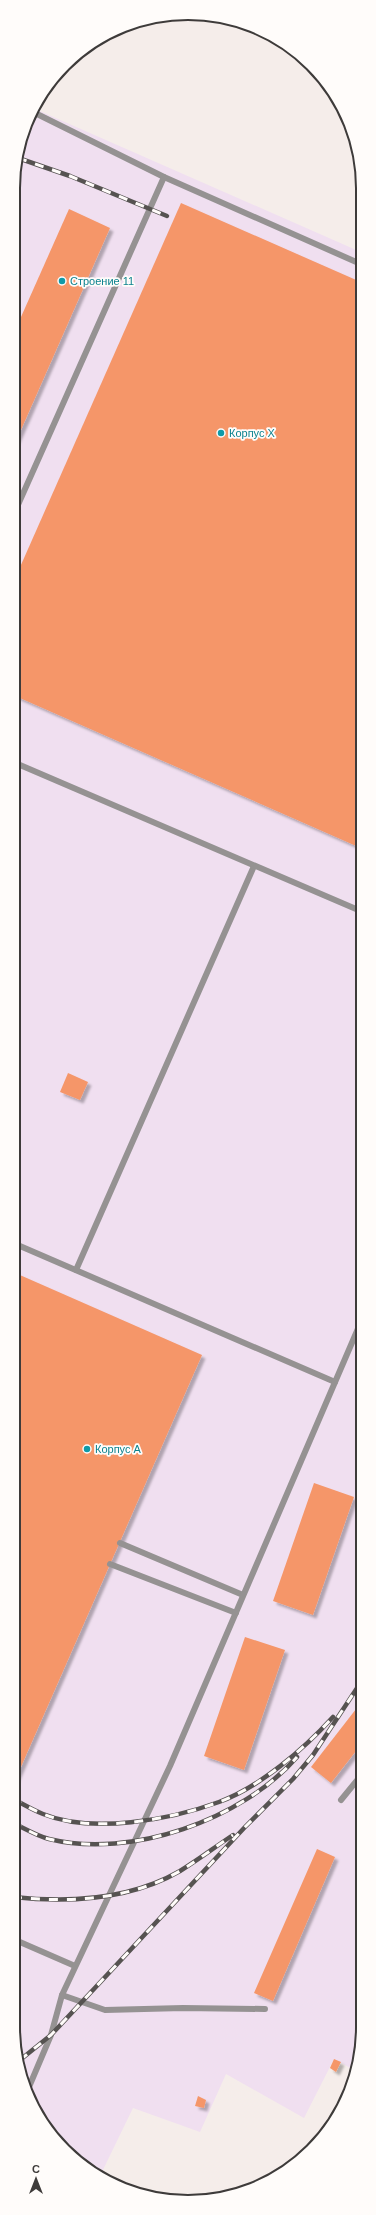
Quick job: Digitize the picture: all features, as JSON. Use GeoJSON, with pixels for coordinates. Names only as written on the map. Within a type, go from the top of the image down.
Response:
{"type":"FeatureCollection","features":[{"type":"Feature","properties":{"kind":"lane"},"geometry":{"type":"LineString","coordinates":[[37,114],[164,177],[356,262]]}},
{"type":"Feature","properties":{"kind":"lane"},"geometry":{"type":"LineString","coordinates":[[20,500],[164,177]]}},
{"type":"Feature","properties":{"kind":"lane"},"geometry":{"type":"LineString","coordinates":[[20,765],[356,909]]}},
{"type":"Feature","properties":{"kind":"lane"},"geometry":{"type":"LineString","coordinates":[[76,1270],[254,866]]}},
{"type":"Feature","properties":{"kind":"lane"},"geometry":{"type":"LineString","coordinates":[[20,1246],[335,1382]]}},
{"type":"Feature","properties":{"kind":"lane"},"geometry":{"type":"LineString","coordinates":[[30,2084],[51,2035],[62,1995],[74,1966],[170,1766],[356,1333]]}},
{"type":"Feature","properties":{"kind":"lane"},"geometry":{"type":"LineString","coordinates":[[120,1543],[243,1595]]}},
{"type":"Feature","properties":{"kind":"lane"},"geometry":{"type":"LineString","coordinates":[[110,1564],[236,1613]]}},
{"type":"Feature","properties":{"kind":"lane"},"geometry":{"type":"LineString","coordinates":[[341,1800],[356,1782]]}},
{"type":"Feature","properties":{"kind":"lane"},"geometry":{"type":"LineString","coordinates":[[20,1942],[74,1966]]}},
{"type":"Feature","properties":{"kind":"lane"},"geometry":{"type":"LineString","coordinates":[[62,1995],[105,2010],[183,2008],[265,2009]]}},
{"type":"Feature","properties":{"kind":"shaded area"},"geometry":{"type":"Polygon","coordinates":[[[39,111],[356,250],[355,2049],[351,2068],[334,2059],[304,2118],[226,2074],[200,2132],[133,2108],[102,2171],[95,2167],[69,2146],[48,2120],[37,2101],[29,2081],[23,2060],[20,2038],[20,177],[23,155],[29,134],[39,111]]]}},
{"type":"Feature","properties":{"kind":"building","name":"Корпус Х"},"geometry":{"type":"Polygon","coordinates":[[[181,203],[356,280],[356,846],[20,698],[20,567],[181,203]]]}},
{"type":"Feature","properties":{"kind":"building","name":"Строение 11"},"geometry":{"type":"Polygon","coordinates":[[[69,209],[110,228],[20,432],[20,319],[69,209]]]}},
{"type":"Feature","properties":{"kind":"building"},"geometry":{"type":"Polygon","coordinates":[[[68,1073],[88,1082],[80,1100],[60,1092],[68,1073]]]}},
{"type":"Feature","properties":{"kind":"building","name":"Корпус А"},"geometry":{"type":"Polygon","coordinates":[[[20,1275],[202,1355],[20,1769],[20,1275]]]}},
{"type":"Feature","properties":{"kind":"building"},"geometry":{"type":"Polygon","coordinates":[[[314,1483],[354,1497],[313,1615],[273,1601],[314,1483]]]}},
{"type":"Feature","properties":{"kind":"building"},"geometry":{"type":"Polygon","coordinates":[[[245,1637],[285,1650],[244,1770],[204,1756],[245,1637]]]}},
{"type":"Feature","properties":{"kind":"building"},"geometry":{"type":"Polygon","coordinates":[[[356,1709],[356,1751],[331,1783],[311,1767],[356,1709]]]}},
{"type":"Feature","properties":{"kind":"building"},"geometry":{"type":"Polygon","coordinates":[[[317,1849],[335,1857],[273,2001],[254,1993],[317,1849]]]}},
{"type":"Feature","properties":{"kind":"building"},"geometry":{"type":"Polygon","coordinates":[[[334,2059],[341,2062],[336,2072],[330,2068],[334,2059]]]}},
{"type":"Feature","properties":{"kind":"building"},"geometry":{"type":"Polygon","coordinates":[[[198,2096],[206,2100],[204,2108],[195,2106],[198,2096]]]}},
{"type":"Feature","properties":{"kind":"railway"},"geometry":{"type":"LineString","coordinates":[[22,159],[70,176],[167,216]]}},
{"type":"Feature","properties":{"kind":"railway"},"geometry":{"type":"LineString","coordinates":[[23,2058],[51,2035],[245,1827],[293,1779],[313,1755],[356,1690]]}},
{"type":"Feature","properties":{"kind":"railway"},"geometry":{"type":"LineString","coordinates":[[20,1803],[43,1814],[63,1820],[107,1824],[155,1819],[199,1809],[234,1795],[265,1777],[309,1742],[333,1717]]}},
{"type":"Feature","properties":{"kind":"railway"},"geometry":{"type":"LineString","coordinates":[[20,1826],[44,1838],[81,1844],[115,1843],[149,1838],[183,1829],[216,1816],[247,1799],[274,1779],[297,1757]]}},
{"type":"Feature","properties":{"kind":"railway"},"geometry":{"type":"LineString","coordinates":[[20,1898],[56,1900],[77,1899],[120,1894],[141,1888],[161,1881],[180,1871],[233,1835]]}},
{"type":"Feature","properties":{"kind":"place","name":"Строение 11"},"geometry":{"type":"Point","coordinates":[62,281]}},
{"type":"Feature","properties":{"kind":"place","name":"Корпус Х"},"geometry":{"type":"Point","coordinates":[221,433]}},
{"type":"Feature","properties":{"kind":"place","name":"Корпус А"},"geometry":{"type":"Point","coordinates":[87,1449]}}]}
